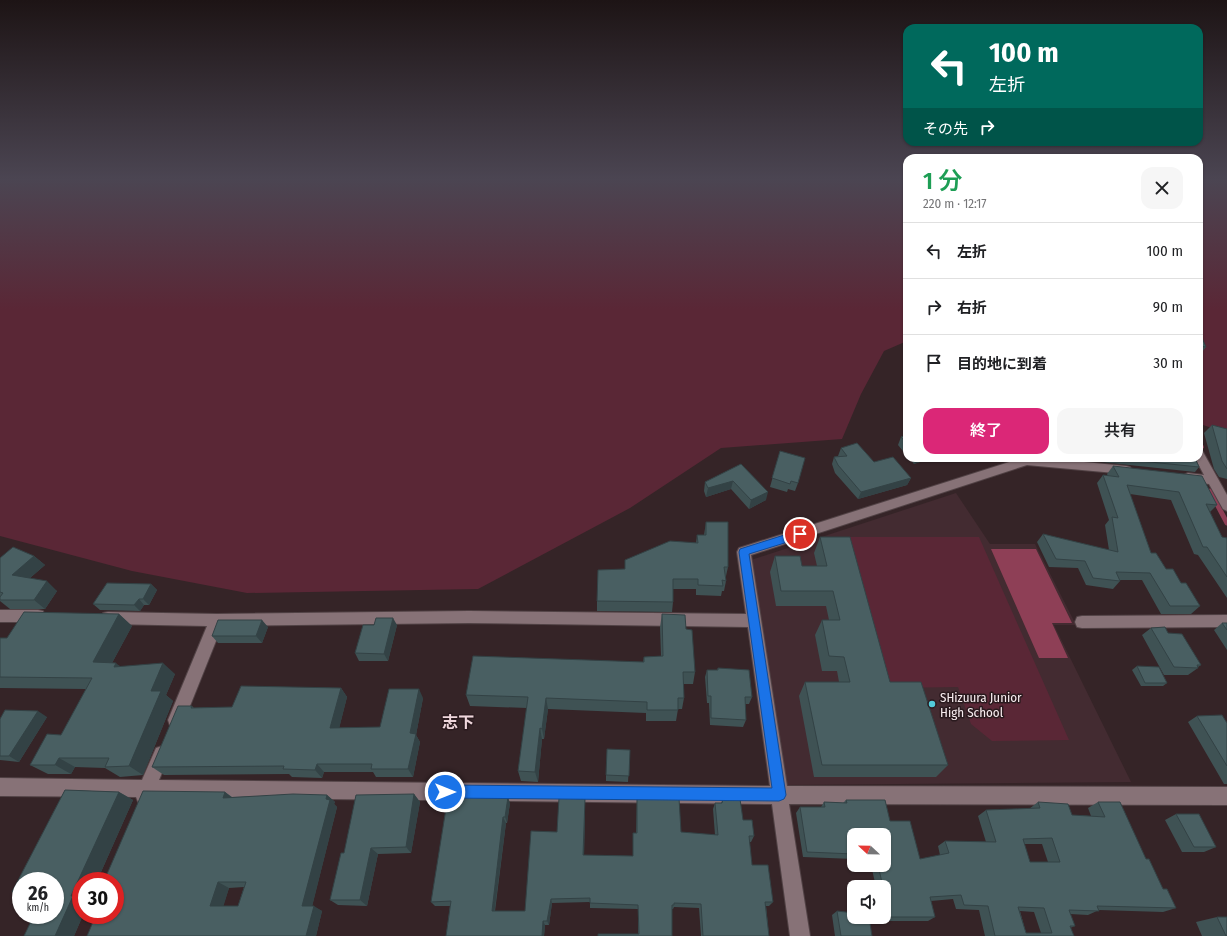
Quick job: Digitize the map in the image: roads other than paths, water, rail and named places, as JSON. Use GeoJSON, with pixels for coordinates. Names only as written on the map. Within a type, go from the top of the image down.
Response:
{"type":"FeatureCollection","features":[{"type":"Feature","properties":{"kind":"street"},"geometry":{"type":"LineString","coordinates":[[800,936],[744,552],[1024,462]]}},
{"type":"Feature","properties":{"kind":"street"},"geometry":{"type":"LineString","coordinates":[[1038,462],[1134,471]]}},
{"type":"Feature","properties":{"kind":"street"},"geometry":{"type":"LineString","coordinates":[[1203,462],[1227,506]]}},
{"type":"Feature","properties":{"kind":"street"},"geometry":{"type":"LineString","coordinates":[[1174,476],[1213,480]]}},
{"type":"Feature","properties":{"kind":"street"},"geometry":{"type":"LineString","coordinates":[[0,616],[54,617]]}},
{"type":"Feature","properties":{"kind":"street"},"geometry":{"type":"LineString","coordinates":[[93,617],[217,620],[469,617],[753,621]]}},
{"type":"Feature","properties":{"kind":"street"},"geometry":{"type":"LineString","coordinates":[[139,810],[217,620]]}},
{"type":"Feature","properties":{"kind":"street"},"geometry":{"type":"LineString","coordinates":[[1082,622],[1227,621]]}},
{"type":"Feature","properties":{"kind":"street"},"geometry":{"type":"LineString","coordinates":[[0,787],[779,795],[1227,796]]}},
{"type":"Feature","properties":{"kind":"waterway"},"geometry":{"type":"LineString","coordinates":[[1210,491],[1227,523]]}},
{"type":"Feature","properties":{"kind":"place","name":"SHizuura Junior High School"},"geometry":{"type":"Point","coordinates":[932,704]}},
{"type":"Feature","properties":{"kind":"district","name":"志下"},"geometry":{"type":"Point","coordinates":[458,722]}}]}
